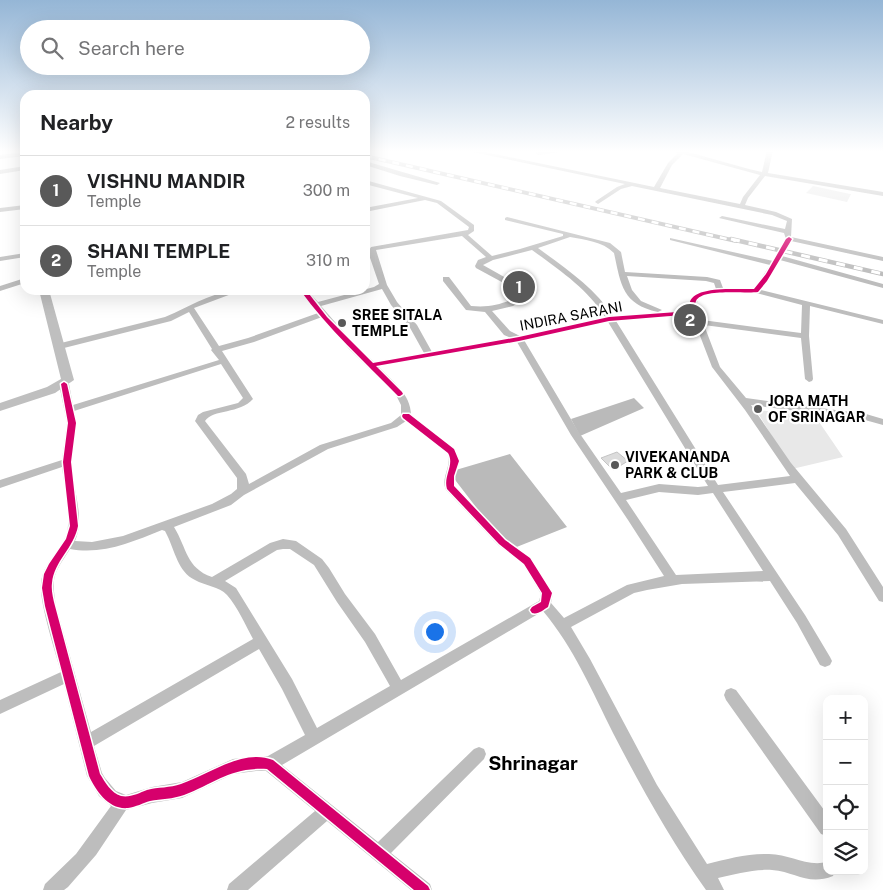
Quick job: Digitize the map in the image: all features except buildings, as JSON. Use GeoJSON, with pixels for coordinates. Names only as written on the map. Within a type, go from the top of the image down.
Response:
{"type":"FeatureCollection","features":[{"type":"Feature","properties":{"kind":"main road"},"geometry":{"type":"LineString","coordinates":[[0,406],[51,390],[68,380],[45,295]]}},
{"type":"Feature","properties":{"kind":"street"},"geometry":{"type":"LineString","coordinates":[[370,249],[463,234],[471,231],[472,226],[444,204],[402,192]]}},
{"type":"Feature","properties":{"kind":"street"},"geometry":{"type":"LineString","coordinates":[[598,202],[614,192]]}},
{"type":"Feature","properties":{"kind":"street"},"geometry":{"type":"LineString","coordinates":[[669,192],[742,206],[789,218],[791,222],[789,236],[761,286],[756,290]]}},
{"type":"Feature","properties":{"kind":"street"},"geometry":{"type":"LineString","coordinates":[[742,206],[750,192]]}},
{"type":"Feature","properties":{"kind":"street"},"geometry":{"type":"LineString","coordinates":[[870,192],[883,194]]}},
{"type":"Feature","properties":{"kind":"street"},"geometry":{"type":"LineString","coordinates":[[370,209],[427,198]]}},
{"type":"Feature","properties":{"kind":"street"},"geometry":{"type":"LineString","coordinates":[[0,210],[20,208]]}},
{"type":"Feature","properties":{"kind":"street"},"geometry":{"type":"LineString","coordinates":[[722,218],[883,259]]}},
{"type":"Feature","properties":{"kind":"street"},"geometry":{"type":"LineString","coordinates":[[507,219],[605,244],[614,248],[617,252],[631,297],[645,308],[686,312]]}},
{"type":"Feature","properties":{"kind":"street"},"geometry":{"type":"LineString","coordinates":[[463,234],[492,258]]}},
{"type":"Feature","properties":{"kind":"street"},"geometry":{"type":"LineString","coordinates":[[446,279],[469,308],[487,310],[510,304],[530,294],[479,264],[492,258],[563,239],[568,235]]}},
{"type":"Feature","properties":{"kind":"street"},"geometry":{"type":"LineString","coordinates":[[672,239],[775,260],[883,286]]}},
{"type":"Feature","properties":{"kind":"street"},"geometry":{"type":"LineString","coordinates":[[373,248],[372,252],[383,285],[429,354]]}},
{"type":"Feature","properties":{"kind":"street"},"geometry":{"type":"LineString","coordinates":[[533,248],[593,296],[603,307],[825,661]]}},
{"type":"Feature","properties":{"kind":"street"},"geometry":{"type":"LineString","coordinates":[[0,259],[20,256]]}},
{"type":"Feature","properties":{"kind":"street"},"geometry":{"type":"LineString","coordinates":[[623,274],[708,279],[717,282],[720,292]]}},
{"type":"Feature","properties":{"kind":"street"},"geometry":{"type":"LineString","coordinates":[[0,289],[20,282]]}},
{"type":"Feature","properties":{"kind":"street"},"geometry":{"type":"LineString","coordinates":[[370,289],[383,285]]}},
{"type":"Feature","properties":{"kind":"street"},"geometry":{"type":"LineString","coordinates":[[883,322],[756,290],[707,292],[696,296],[692,304],[716,367],[797,479],[842,532],[883,597]]}},
{"type":"Feature","properties":{"kind":"street"},"geometry":{"type":"LineString","coordinates":[[60,346],[168,319],[190,308],[225,295]]}},
{"type":"Feature","properties":{"kind":"street"},"geometry":{"type":"LineString","coordinates":[[308,295],[352,347],[400,394],[406,405],[406,416]]}},
{"type":"Feature","properties":{"kind":"street"},"geometry":{"type":"LineString","coordinates":[[316,305],[349,295]]}},
{"type":"Feature","properties":{"kind":"street"},"geometry":{"type":"LineString","coordinates":[[806,302],[805,336],[810,379]]}},
{"type":"Feature","properties":{"kind":"street"},"geometry":{"type":"LineString","coordinates":[[190,308],[222,361],[248,399],[241,405],[206,414],[200,420],[242,477],[244,485],[242,492]]}},
{"type":"Feature","properties":{"kind":"street"},"geometry":{"type":"LineString","coordinates":[[487,310],[508,334],[519,339],[574,433],[673,581]]}},
{"type":"Feature","properties":{"kind":"street","name":"INDIRA SARANI"},"geometry":{"type":"LineString","coordinates":[[372,365],[519,339],[609,319],[695,312]]}},
{"type":"Feature","properties":{"kind":"street"},"geometry":{"type":"LineString","coordinates":[[215,350],[251,340],[323,314]]}},
{"type":"Feature","properties":{"kind":"street"},"geometry":{"type":"LineString","coordinates":[[699,322],[805,336]]}},
{"type":"Feature","properties":{"kind":"street"},"geometry":{"type":"LineString","coordinates":[[69,409],[222,361]]}},
{"type":"Feature","properties":{"kind":"street"},"geometry":{"type":"LineString","coordinates":[[64,384],[72,423],[67,462],[74,526],[73,536],[54,561],[49,572],[47,584],[50,606],[95,776],[105,792],[122,802],[128,803],[155,794],[184,789],[228,768],[255,762],[269,764],[424,890]]}},
{"type":"Feature","properties":{"kind":"street"},"geometry":{"type":"LineString","coordinates":[[742,401],[857,416],[883,422]]}},
{"type":"Feature","properties":{"kind":"street"},"geometry":{"type":"LineString","coordinates":[[68,544],[93,548],[165,526],[226,502],[324,447],[394,425],[406,416]]}},
{"type":"Feature","properties":{"kind":"street"},"geometry":{"type":"LineString","coordinates":[[269,764],[545,604],[547,593],[527,562],[502,542],[450,487],[448,479],[456,463],[456,458],[451,451],[406,416]]}},
{"type":"Feature","properties":{"kind":"street"},"geometry":{"type":"LineString","coordinates":[[0,484],[67,462]]}},
{"type":"Feature","properties":{"kind":"street"},"geometry":{"type":"LineString","coordinates":[[619,498],[659,488],[684,491],[797,479]]}},
{"type":"Feature","properties":{"kind":"street"},"geometry":{"type":"LineString","coordinates":[[165,526],[172,532],[188,569],[204,579],[223,584],[232,592],[287,684],[314,737]]}},
{"type":"Feature","properties":{"kind":"street"},"geometry":{"type":"LineString","coordinates":[[214,582],[274,546],[292,544],[318,562],[325,571],[341,598],[370,638],[399,690]]}},
{"type":"Feature","properties":{"kind":"street"},"geometry":{"type":"LineString","coordinates":[[563,625],[642,585],[673,581],[773,576]]}},
{"type":"Feature","properties":{"kind":"street"},"geometry":{"type":"LineString","coordinates":[[545,604],[563,625],[627,745],[703,873],[716,890]]}},
{"type":"Feature","properties":{"kind":"street"},"geometry":{"type":"LineString","coordinates":[[87,742],[262,642]]}},
{"type":"Feature","properties":{"kind":"street"},"geometry":{"type":"LineString","coordinates":[[0,707],[69,675]]}},
{"type":"Feature","properties":{"kind":"street"},"geometry":{"type":"LineString","coordinates":[[731,695],[823,822]]}},
{"type":"Feature","properties":{"kind":"street"},"geometry":{"type":"LineString","coordinates":[[379,853],[479,754]]}},
{"type":"Feature","properties":{"kind":"street"},"geometry":{"type":"LineString","coordinates":[[52,890],[66,879],[89,854],[122,802]]}},
{"type":"Feature","properties":{"kind":"street"},"geometry":{"type":"LineString","coordinates":[[235,890],[326,811]]}},
{"type":"Feature","properties":{"kind":"street"},"geometry":{"type":"LineString","coordinates":[[703,873],[747,863],[772,862],[808,873],[823,871]]}},
{"type":"Feature","properties":{"kind":"shaded area"},"geometry":{"type":"Polygon","coordinates":[[[839,192],[851,194],[847,202],[806,193],[839,192]]]}},
{"type":"Feature","properties":{"kind":"shaded area"},"geometry":{"type":"Polygon","coordinates":[[[634,398],[644,408],[580,436],[571,419],[634,398]]]}},
{"type":"Feature","properties":{"kind":"shaded area"},"geometry":{"type":"Polygon","coordinates":[[[756,410],[815,416],[843,457],[792,469],[756,410]]]}},
{"type":"Feature","properties":{"kind":"shaded area"},"geometry":{"type":"Polygon","coordinates":[[[510,454],[567,527],[509,550],[449,472],[510,454]]]}},
{"type":"Feature","properties":{"kind":"railway"},"geometry":{"type":"LineString","coordinates":[[520,192],[736,241]]}},
{"type":"Feature","properties":{"kind":"railway"},"geometry":{"type":"LineString","coordinates":[[731,239],[883,274]]}},
{"type":"Feature","properties":{"kind":"cycle path"},"geometry":{"type":"LineString","coordinates":[[372,365],[519,339],[609,319],[695,312],[692,305],[693,301],[696,296],[703,293],[756,291],[789,239]]}},
{"type":"Feature","properties":{"kind":"cycle path"},"geometry":{"type":"LineString","coordinates":[[307,295],[337,331],[400,394]]}},
{"type":"Feature","properties":{"kind":"cycle path"},"geometry":{"type":"LineString","coordinates":[[64,384],[72,423],[67,462],[74,526],[69,541],[52,567],[47,588],[50,606],[95,776],[102,787],[114,799],[129,802],[152,795],[182,790],[223,771],[244,764],[269,764],[424,890]]}},
{"type":"Feature","properties":{"kind":"cycle path"},"geometry":{"type":"LineString","coordinates":[[406,416],[451,451],[455,461],[449,481],[450,487],[502,542],[527,561],[547,593],[545,604],[535,610]]}},
{"type":"Feature","properties":{"kind":"place","name":"VISHNU MANDIR"},"geometry":{"type":"Point","coordinates":[519,287]}},
{"type":"Feature","properties":{"kind":"place","name":"SHANI TEMPLE"},"geometry":{"type":"Point","coordinates":[690,320]}},
{"type":"Feature","properties":{"kind":"place","name":"SREE SITALA TEMPLE"},"geometry":{"type":"Point","coordinates":[342,323]}},
{"type":"Feature","properties":{"kind":"place","name":"JORA MATH OF SRINAGAR"},"geometry":{"type":"Point","coordinates":[758,409]}},
{"type":"Feature","properties":{"kind":"place","name":"VIVEKANANDA PARK & CLUB"},"geometry":{"type":"Point","coordinates":[615,465]}},
{"type":"Feature","properties":{"kind":"district","name":"Shrinagar"},"geometry":{"type":"Point","coordinates":[533,763]}}]}
